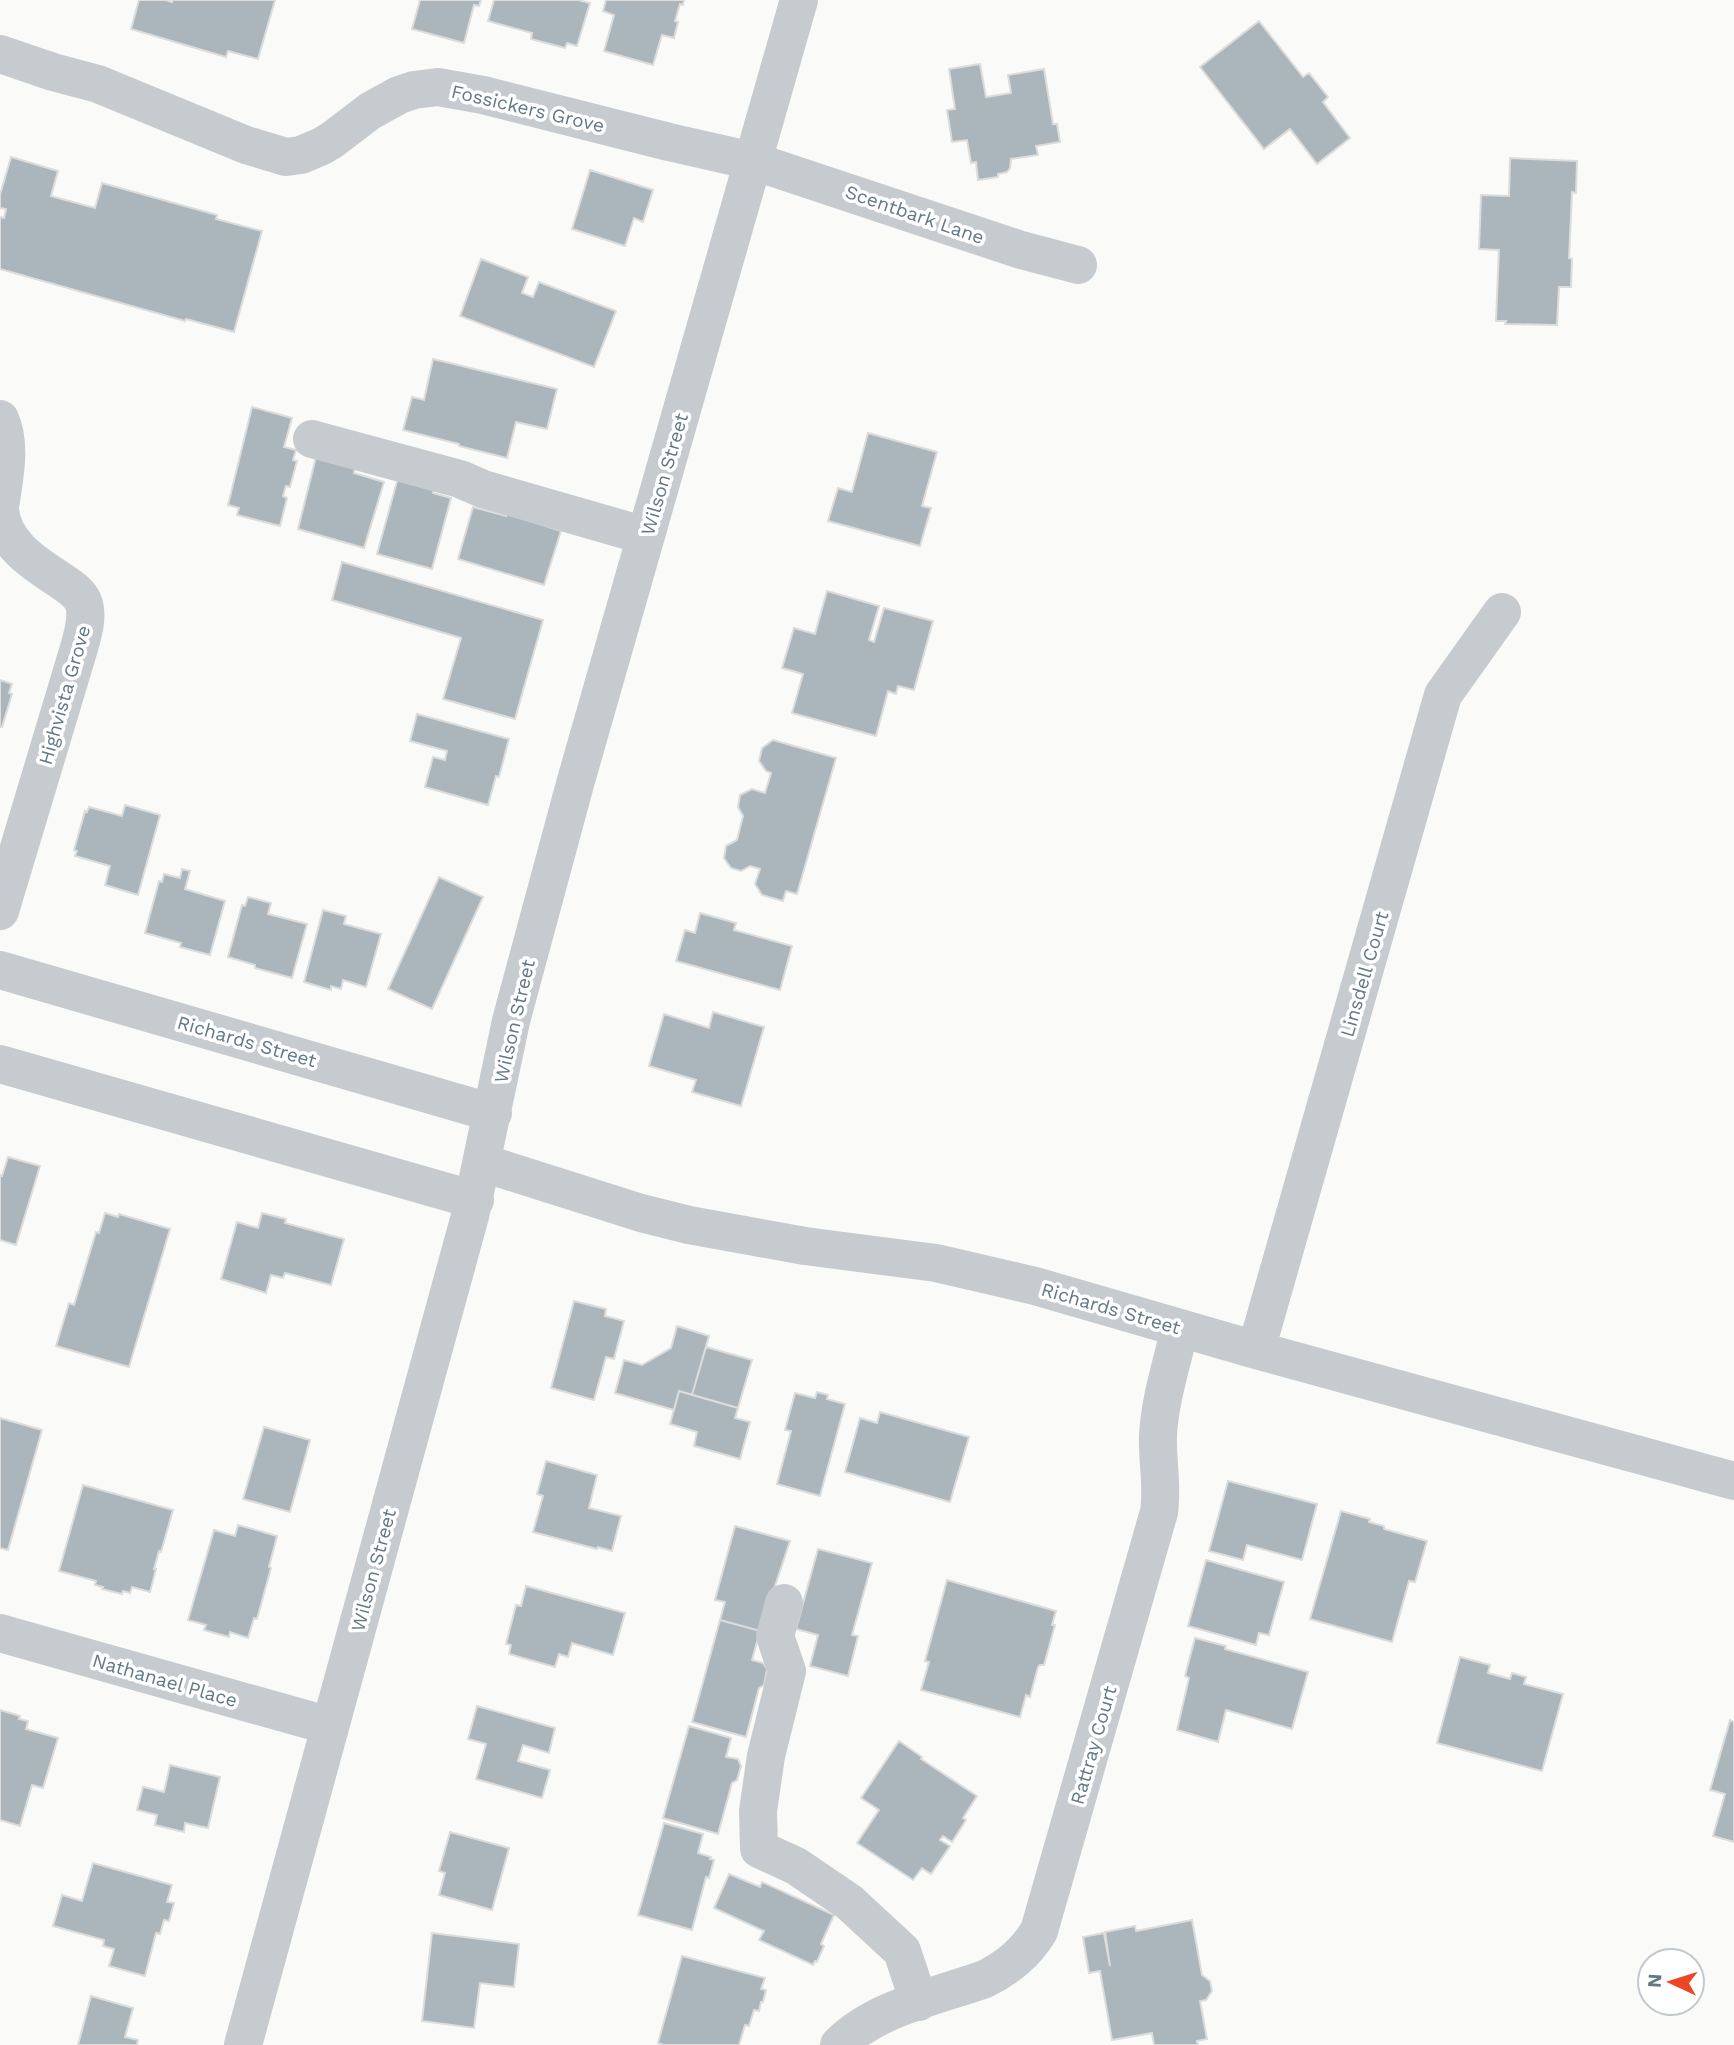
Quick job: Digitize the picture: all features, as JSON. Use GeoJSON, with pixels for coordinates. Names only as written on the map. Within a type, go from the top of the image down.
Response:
{"type":"FeatureCollection","features":[{"type":"Feature","properties":{"kind":"street","name":"Wilson Street"},"geometry":{"type":"LineString","coordinates":[[243,2045],[475,1200],[511,1021],[575,784],[799,0]]}},
{"type":"Feature","properties":{"kind":"street","name":"Fossickers Grove"},"geometry":{"type":"LineString","coordinates":[[0,54],[98,84],[246,145],[286,157],[301,155],[322,146],[369,111],[399,95],[438,87],[483,95],[753,161]]}},
{"type":"Feature","properties":{"kind":"street","name":"Scentbark Lane"},"geometry":{"type":"LineString","coordinates":[[753,161],[1018,249],[1078,265]]}},
{"type":"Feature","properties":{"kind":"street","name":"Highvista Grove"},"geometry":{"type":"LineString","coordinates":[[0,419],[5,434],[6,451],[0,508],[3,525],[31,560],[76,593],[83,602],[86,614],[79,648],[0,911]]}},
{"type":"Feature","properties":{"kind":"street"},"geometry":{"type":"LineString","coordinates":[[312,439],[460,479],[483,489],[646,536]]}},
{"type":"Feature","properties":{"kind":"street","name":"Linsdell Court"},"geometry":{"type":"LineString","coordinates":[[1256,1350],[1443,695],[1502,612]]}},
{"type":"Feature","properties":{"kind":"street","name":"Richards Street"},"geometry":{"type":"LineString","coordinates":[[0,970],[493,1113]]}},
{"type":"Feature","properties":{"kind":"street"},"geometry":{"type":"LineString","coordinates":[[0,1063],[475,1200]]}},
{"type":"Feature","properties":{"kind":"street","name":"Richards Street"},"geometry":{"type":"LineString","coordinates":[[483,1163],[641,1213],[689,1225],[818,1248],[964,1268],[1256,1350],[1731,1469]]}},
{"type":"Feature","properties":{"kind":"street","name":"Rattray Court"},"geometry":{"type":"LineString","coordinates":[[839,2045],[849,2034],[872,2018],[997,1973],[1025,1952],[1039,1931],[1159,1512],[1159,1429],[1180,1328]]}},
{"type":"Feature","properties":{"kind":"street"},"geometry":{"type":"LineString","coordinates":[[784,1603],[775,1636],[787,1671],[764,1770],[758,1811],[759,1849],[796,1866],[849,1902],[902,1951],[919,2002]]}},
{"type":"Feature","properties":{"kind":"street","name":"Nathanael Place"},"geometry":{"type":"LineString","coordinates":[[0,1633],[330,1726]]}},
{"type":"Feature","properties":{"kind":"building"},"geometry":{"type":"Polygon","coordinates":[[[139,0],[275,0],[258,59],[228,51],[226,57],[131,29],[139,0]]]}},
{"type":"Feature","properties":{"kind":"building"},"geometry":{"type":"Polygon","coordinates":[[[420,0],[481,0],[479,6],[474,5],[464,43],[412,29],[420,0]]]}},
{"type":"Feature","properties":{"kind":"building"},"geometry":{"type":"Polygon","coordinates":[[[494,0],[578,0],[590,3],[577,46],[567,43],[565,48],[531,39],[532,33],[488,21],[494,0]]]}},
{"type":"Feature","properties":{"kind":"building"},"geometry":{"type":"Polygon","coordinates":[[[606,0],[684,0],[683,5],[680,4],[675,21],[678,22],[674,38],[662,35],[653,65],[604,51],[614,15],[603,11],[606,0]]]}},
{"type":"Feature","properties":{"kind":"building"},"geometry":{"type":"Polygon","coordinates":[[[1259,21],[1303,77],[1309,73],[1328,97],[1323,102],[1350,138],[1317,164],[1290,129],[1264,149],[1200,67],[1259,21]]]}},
{"type":"Feature","properties":{"kind":"building"},"geometry":{"type":"Polygon","coordinates":[[[980,64],[986,97],[1011,93],[1008,75],[1044,69],[1053,124],[1057,124],[1060,142],[1036,146],[1038,155],[1011,159],[1007,172],[998,174],[998,177],[978,180],[976,162],[971,163],[967,140],[952,142],[947,110],[955,109],[949,69],[980,64]]]}},
{"type":"Feature","properties":{"kind":"building"},"geometry":{"type":"Polygon","coordinates":[[[11,157],[58,171],[51,196],[95,208],[102,183],[217,215],[216,219],[262,231],[234,332],[186,319],[185,321],[0,269],[0,217],[4,218],[6,209],[0,208],[0,195],[11,157]]]}},
{"type":"Feature","properties":{"kind":"building"},"geometry":{"type":"Polygon","coordinates":[[[1510,158],[1577,161],[1576,193],[1572,192],[1569,258],[1572,259],[1571,287],[1559,287],[1557,325],[1505,324],[1506,321],[1496,321],[1499,250],[1479,249],[1481,195],[1509,196],[1510,158]]]}},
{"type":"Feature","properties":{"kind":"building"},"geometry":{"type":"Polygon","coordinates":[[[590,170],[653,190],[643,222],[634,218],[625,246],[572,229],[590,170]]]}},
{"type":"Feature","properties":{"kind":"building"},"geometry":{"type":"Polygon","coordinates":[[[481,259],[528,277],[522,293],[533,297],[539,282],[616,311],[594,367],[460,316],[481,259]]]}},
{"type":"Feature","properties":{"kind":"building"},"geometry":{"type":"Polygon","coordinates":[[[433,359],[557,389],[547,429],[516,422],[507,458],[403,430],[412,397],[424,400],[433,359]]]}},
{"type":"Feature","properties":{"kind":"building"},"geometry":{"type":"Polygon","coordinates":[[[252,407],[292,418],[284,447],[296,450],[293,460],[297,461],[290,487],[286,486],[283,496],[287,498],[280,526],[237,515],[239,508],[228,505],[252,407]]]}},
{"type":"Feature","properties":{"kind":"building"},"geometry":{"type":"Polygon","coordinates":[[[868,433],[937,452],[922,506],[931,508],[920,546],[828,521],[838,488],[852,492],[868,433]]]}},
{"type":"Feature","properties":{"kind":"building"},"geometry":{"type":"Polygon","coordinates":[[[317,453],[355,468],[354,473],[384,482],[364,548],[298,529],[317,453]]]}},
{"type":"Feature","properties":{"kind":"building"},"geometry":{"type":"Polygon","coordinates":[[[399,474],[434,489],[433,493],[451,498],[432,569],[377,554],[399,474]]]}},
{"type":"Feature","properties":{"kind":"building"},"geometry":{"type":"Polygon","coordinates":[[[473,507],[506,516],[506,513],[561,531],[544,585],[458,559],[473,507]]]}},
{"type":"Feature","properties":{"kind":"building"},"geometry":{"type":"Polygon","coordinates":[[[342,562],[543,620],[515,719],[443,699],[461,638],[332,600],[342,562]]]}},
{"type":"Feature","properties":{"kind":"building"},"geometry":{"type":"Polygon","coordinates":[[[827,591],[879,606],[869,640],[874,642],[884,608],[933,621],[914,690],[898,686],[896,694],[888,691],[876,736],[792,713],[803,674],[782,668],[794,628],[815,634],[827,591]]]}},
{"type":"Feature","properties":{"kind":"building"},"geometry":{"type":"Polygon","coordinates":[[[0,680],[12,684],[9,693],[12,694],[2,727],[0,727],[0,680]]]}},
{"type":"Feature","properties":{"kind":"building"},"geometry":{"type":"Polygon","coordinates":[[[417,714],[509,739],[488,805],[425,787],[433,757],[445,760],[447,751],[410,741],[417,714]]]}},
{"type":"Feature","properties":{"kind":"building"},"geometry":{"type":"Polygon","coordinates":[[[773,740],[836,758],[797,894],[786,891],[783,901],[762,895],[755,884],[760,869],[750,866],[741,871],[731,868],[724,858],[726,846],[737,840],[743,816],[738,807],[740,795],[752,789],[765,793],[771,773],[766,771],[759,761],[762,748],[773,740]]]}},
{"type":"Feature","properties":{"kind":"building"},"geometry":{"type":"Polygon","coordinates":[[[125,805],[160,815],[138,895],[105,885],[110,866],[75,856],[77,851],[74,850],[85,811],[87,812],[89,807],[122,816],[125,805]]]}},
{"type":"Feature","properties":{"kind":"building"},"geometry":{"type":"Polygon","coordinates":[[[182,869],[190,871],[185,889],[225,901],[210,955],[145,933],[159,881],[162,882],[164,874],[180,878],[182,869]]]}},
{"type":"Feature","properties":{"kind":"building"},"geometry":{"type":"Polygon","coordinates":[[[439,877],[483,897],[432,1009],[388,989],[439,877]]]}},
{"type":"Feature","properties":{"kind":"building"},"geometry":{"type":"Polygon","coordinates":[[[248,897],[271,903],[268,914],[307,924],[292,978],[228,957],[242,905],[245,906],[248,897]]]}},
{"type":"Feature","properties":{"kind":"building"},"geometry":{"type":"Polygon","coordinates":[[[323,910],[346,916],[344,924],[381,934],[366,987],[343,980],[341,989],[331,986],[331,990],[304,982],[323,910]]]}},
{"type":"Feature","properties":{"kind":"building"},"geometry":{"type":"Polygon","coordinates":[[[700,913],[736,923],[734,930],[792,946],[780,990],[676,961],[685,930],[695,933],[700,913]]]}},
{"type":"Feature","properties":{"kind":"building"},"geometry":{"type":"Polygon","coordinates":[[[713,1012],[764,1027],[741,1106],[692,1092],[696,1080],[649,1066],[664,1014],[709,1028],[713,1012]]]}},
{"type":"Feature","properties":{"kind":"building"},"geometry":{"type":"Polygon","coordinates":[[[8,1157],[40,1166],[16,1245],[0,1240],[0,1175],[2,1176],[8,1157]]]}},
{"type":"Feature","properties":{"kind":"building"},"geometry":{"type":"Polygon","coordinates":[[[105,1213],[118,1217],[119,1214],[170,1229],[129,1367],[56,1346],[69,1303],[74,1305],[96,1232],[99,1233],[105,1213]]]}},
{"type":"Feature","properties":{"kind":"building"},"geometry":{"type":"Polygon","coordinates":[[[262,1213],[286,1219],[285,1223],[344,1239],[331,1285],[285,1273],[283,1278],[271,1275],[266,1293],[221,1279],[237,1222],[258,1228],[262,1213]]]}},
{"type":"Feature","properties":{"kind":"building"},"geometry":{"type":"Polygon","coordinates":[[[574,1301],[606,1309],[605,1316],[624,1321],[614,1359],[606,1357],[594,1400],[551,1388],[574,1301]]]}},
{"type":"Feature","properties":{"kind":"building"},"geometry":{"type":"Polygon","coordinates":[[[677,1326],[709,1336],[692,1395],[679,1391],[674,1410],[615,1393],[624,1360],[642,1365],[671,1348],[677,1326]]]}},
{"type":"Feature","properties":{"kind":"building"},"geometry":{"type":"Polygon","coordinates":[[[706,1347],[752,1360],[738,1408],[692,1395],[706,1347]]]}},
{"type":"Feature","properties":{"kind":"building"},"geometry":{"type":"Polygon","coordinates":[[[679,1391],[738,1408],[735,1418],[750,1422],[740,1459],[694,1446],[697,1432],[670,1424],[679,1391]]]}},
{"type":"Feature","properties":{"kind":"building"},"geometry":{"type":"Polygon","coordinates":[[[817,1392],[828,1395],[827,1399],[845,1404],[820,1496],[777,1484],[791,1431],[785,1430],[795,1393],[815,1398],[817,1392]]]}},
{"type":"Feature","properties":{"kind":"building"},"geometry":{"type":"Polygon","coordinates":[[[880,1412],[969,1437],[950,1502],[845,1472],[860,1418],[877,1423],[880,1412]]]}},
{"type":"Feature","properties":{"kind":"building"},"geometry":{"type":"Polygon","coordinates":[[[0,1418],[42,1430],[8,1550],[0,1548],[0,1418]]]}},
{"type":"Feature","properties":{"kind":"building"},"geometry":{"type":"Polygon","coordinates":[[[264,1427],[310,1440],[290,1512],[243,1499],[264,1427]]]}},
{"type":"Feature","properties":{"kind":"building"},"geometry":{"type":"Polygon","coordinates":[[[546,1461],[597,1475],[589,1508],[621,1516],[612,1551],[533,1532],[543,1496],[537,1494],[546,1461]]]}},
{"type":"Feature","properties":{"kind":"building"},"geometry":{"type":"Polygon","coordinates":[[[1228,1481],[1317,1504],[1302,1560],[1247,1545],[1243,1560],[1209,1551],[1228,1481]]]}},
{"type":"Feature","properties":{"kind":"building"},"geometry":{"type":"Polygon","coordinates":[[[83,1485],[173,1510],[161,1552],[159,1551],[150,1592],[132,1587],[130,1593],[123,1591],[122,1594],[102,1589],[103,1587],[95,1585],[96,1581],[59,1571],[83,1485]]]}},
{"type":"Feature","properties":{"kind":"building"},"geometry":{"type":"Polygon","coordinates":[[[1341,1511],[1370,1519],[1369,1522],[1384,1526],[1384,1529],[1427,1541],[1415,1582],[1409,1581],[1392,1642],[1310,1619],[1341,1511]]]}},
{"type":"Feature","properties":{"kind":"building"},"geometry":{"type":"Polygon","coordinates":[[[238,1525],[277,1536],[257,1619],[254,1618],[248,1638],[230,1632],[229,1637],[204,1630],[206,1625],[188,1620],[214,1530],[235,1536],[238,1525]]]}},
{"type":"Feature","properties":{"kind":"building"},"geometry":{"type":"Polygon","coordinates":[[[735,1526],[790,1541],[760,1631],[720,1620],[725,1602],[715,1600],[735,1526]]]}},
{"type":"Feature","properties":{"kind":"building"},"geometry":{"type":"Polygon","coordinates":[[[818,1549],[872,1563],[852,1635],[858,1636],[848,1676],[810,1666],[818,1635],[796,1629],[818,1549]]]}},
{"type":"Feature","properties":{"kind":"building"},"geometry":{"type":"Polygon","coordinates":[[[1206,1560],[1284,1582],[1269,1635],[1259,1633],[1256,1645],[1188,1626],[1206,1560]]]}},
{"type":"Feature","properties":{"kind":"building"},"geometry":{"type":"Polygon","coordinates":[[[947,1580],[1056,1611],[1044,1665],[1038,1667],[1030,1697],[1026,1695],[1020,1717],[921,1690],[929,1662],[925,1661],[947,1580]]]}},
{"type":"Feature","properties":{"kind":"building"},"geometry":{"type":"Polygon","coordinates":[[[526,1586],[625,1613],[613,1655],[572,1643],[568,1657],[559,1654],[555,1667],[509,1654],[511,1645],[506,1644],[516,1605],[521,1606],[526,1586]]]}},
{"type":"Feature","properties":{"kind":"building"},"geometry":{"type":"Polygon","coordinates":[[[720,1620],[760,1631],[752,1660],[763,1663],[767,1669],[746,1737],[692,1722],[720,1620]]]}},
{"type":"Feature","properties":{"kind":"building"},"geometry":{"type":"Polygon","coordinates":[[[1195,1638],[1308,1672],[1292,1729],[1226,1710],[1218,1742],[1177,1730],[1189,1678],[1185,1676],[1195,1638]]]}},
{"type":"Feature","properties":{"kind":"building"},"geometry":{"type":"Polygon","coordinates":[[[1460,1657],[1490,1665],[1488,1673],[1510,1679],[1512,1673],[1526,1677],[1524,1684],[1563,1694],[1542,1771],[1437,1743],[1460,1657]]]}},
{"type":"Feature","properties":{"kind":"building"},"geometry":{"type":"Polygon","coordinates":[[[477,1706],[555,1728],[549,1753],[523,1745],[518,1761],[550,1770],[542,1798],[476,1779],[486,1744],[468,1739],[477,1706]]]}},
{"type":"Feature","properties":{"kind":"building"},"geometry":{"type":"Polygon","coordinates":[[[0,1710],[28,1721],[26,1729],[58,1738],[43,1788],[32,1785],[20,1826],[0,1820],[0,1710]]]}},
{"type":"Feature","properties":{"kind":"building"},"geometry":{"type":"Polygon","coordinates":[[[1730,1720],[1734,1722],[1734,1842],[1713,1836],[1725,1794],[1710,1790],[1730,1720]]]}},
{"type":"Feature","properties":{"kind":"building"},"geometry":{"type":"Polygon","coordinates":[[[689,1726],[731,1738],[726,1757],[738,1759],[741,1766],[737,1780],[732,1783],[718,1834],[663,1818],[689,1726]]]}},
{"type":"Feature","properties":{"kind":"building"},"geometry":{"type":"Polygon","coordinates":[[[899,1741],[977,1796],[952,1842],[943,1836],[940,1840],[950,1846],[931,1874],[922,1868],[913,1880],[857,1843],[879,1810],[861,1798],[899,1741]]]}},
{"type":"Feature","properties":{"kind":"building"},"geometry":{"type":"Polygon","coordinates":[[[170,1765],[220,1777],[208,1828],[185,1823],[184,1832],[155,1825],[157,1815],[137,1810],[143,1787],[164,1792],[170,1765]]]}},
{"type":"Feature","properties":{"kind":"building"},"geometry":{"type":"Polygon","coordinates":[[[664,1823],[703,1834],[698,1853],[714,1860],[709,1878],[706,1877],[692,1930],[638,1915],[664,1823]]]}},
{"type":"Feature","properties":{"kind":"building"},"geometry":{"type":"Polygon","coordinates":[[[450,1832],[509,1848],[492,1910],[439,1895],[445,1873],[439,1871],[450,1832]]]}},
{"type":"Feature","properties":{"kind":"building"},"geometry":{"type":"Polygon","coordinates":[[[93,1863],[172,1885],[167,1902],[174,1903],[169,1921],[164,1920],[160,1934],[156,1933],[145,1976],[109,1966],[114,1949],[103,1946],[104,1940],[53,1926],[62,1895],[82,1901],[93,1863]]]}},
{"type":"Feature","properties":{"kind":"building"},"geometry":{"type":"Polygon","coordinates":[[[729,1874],[760,1887],[762,1882],[834,1915],[821,1944],[824,1946],[817,1962],[813,1965],[759,1940],[764,1931],[714,1908],[729,1874]]]}},
{"type":"Feature","properties":{"kind":"building"},"geometry":{"type":"Polygon","coordinates":[[[1192,1920],[1202,1975],[1210,1981],[1212,1991],[1206,2000],[1200,2001],[1207,2039],[1197,2041],[1198,2045],[1154,2045],[1152,2033],[1112,2040],[1100,1971],[1089,1973],[1083,1937],[1104,1933],[1110,1966],[1105,1932],[1135,1926],[1136,1931],[1192,1920]]]}},
{"type":"Feature","properties":{"kind":"building"},"geometry":{"type":"Polygon","coordinates":[[[432,1933],[519,1944],[514,1987],[480,1983],[474,2028],[422,2021],[432,1933]]]}},
{"type":"Feature","properties":{"kind":"building"},"geometry":{"type":"Polygon","coordinates":[[[682,1956],[765,1978],[761,1989],[766,1990],[763,2002],[759,2011],[754,2010],[749,2026],[745,2025],[739,2045],[658,2043],[682,1956]]]}},
{"type":"Feature","properties":{"kind":"building"},"geometry":{"type":"Polygon","coordinates":[[[91,1996],[133,2008],[125,2037],[138,2040],[137,2045],[78,2045],[91,1996]]]}}]}
